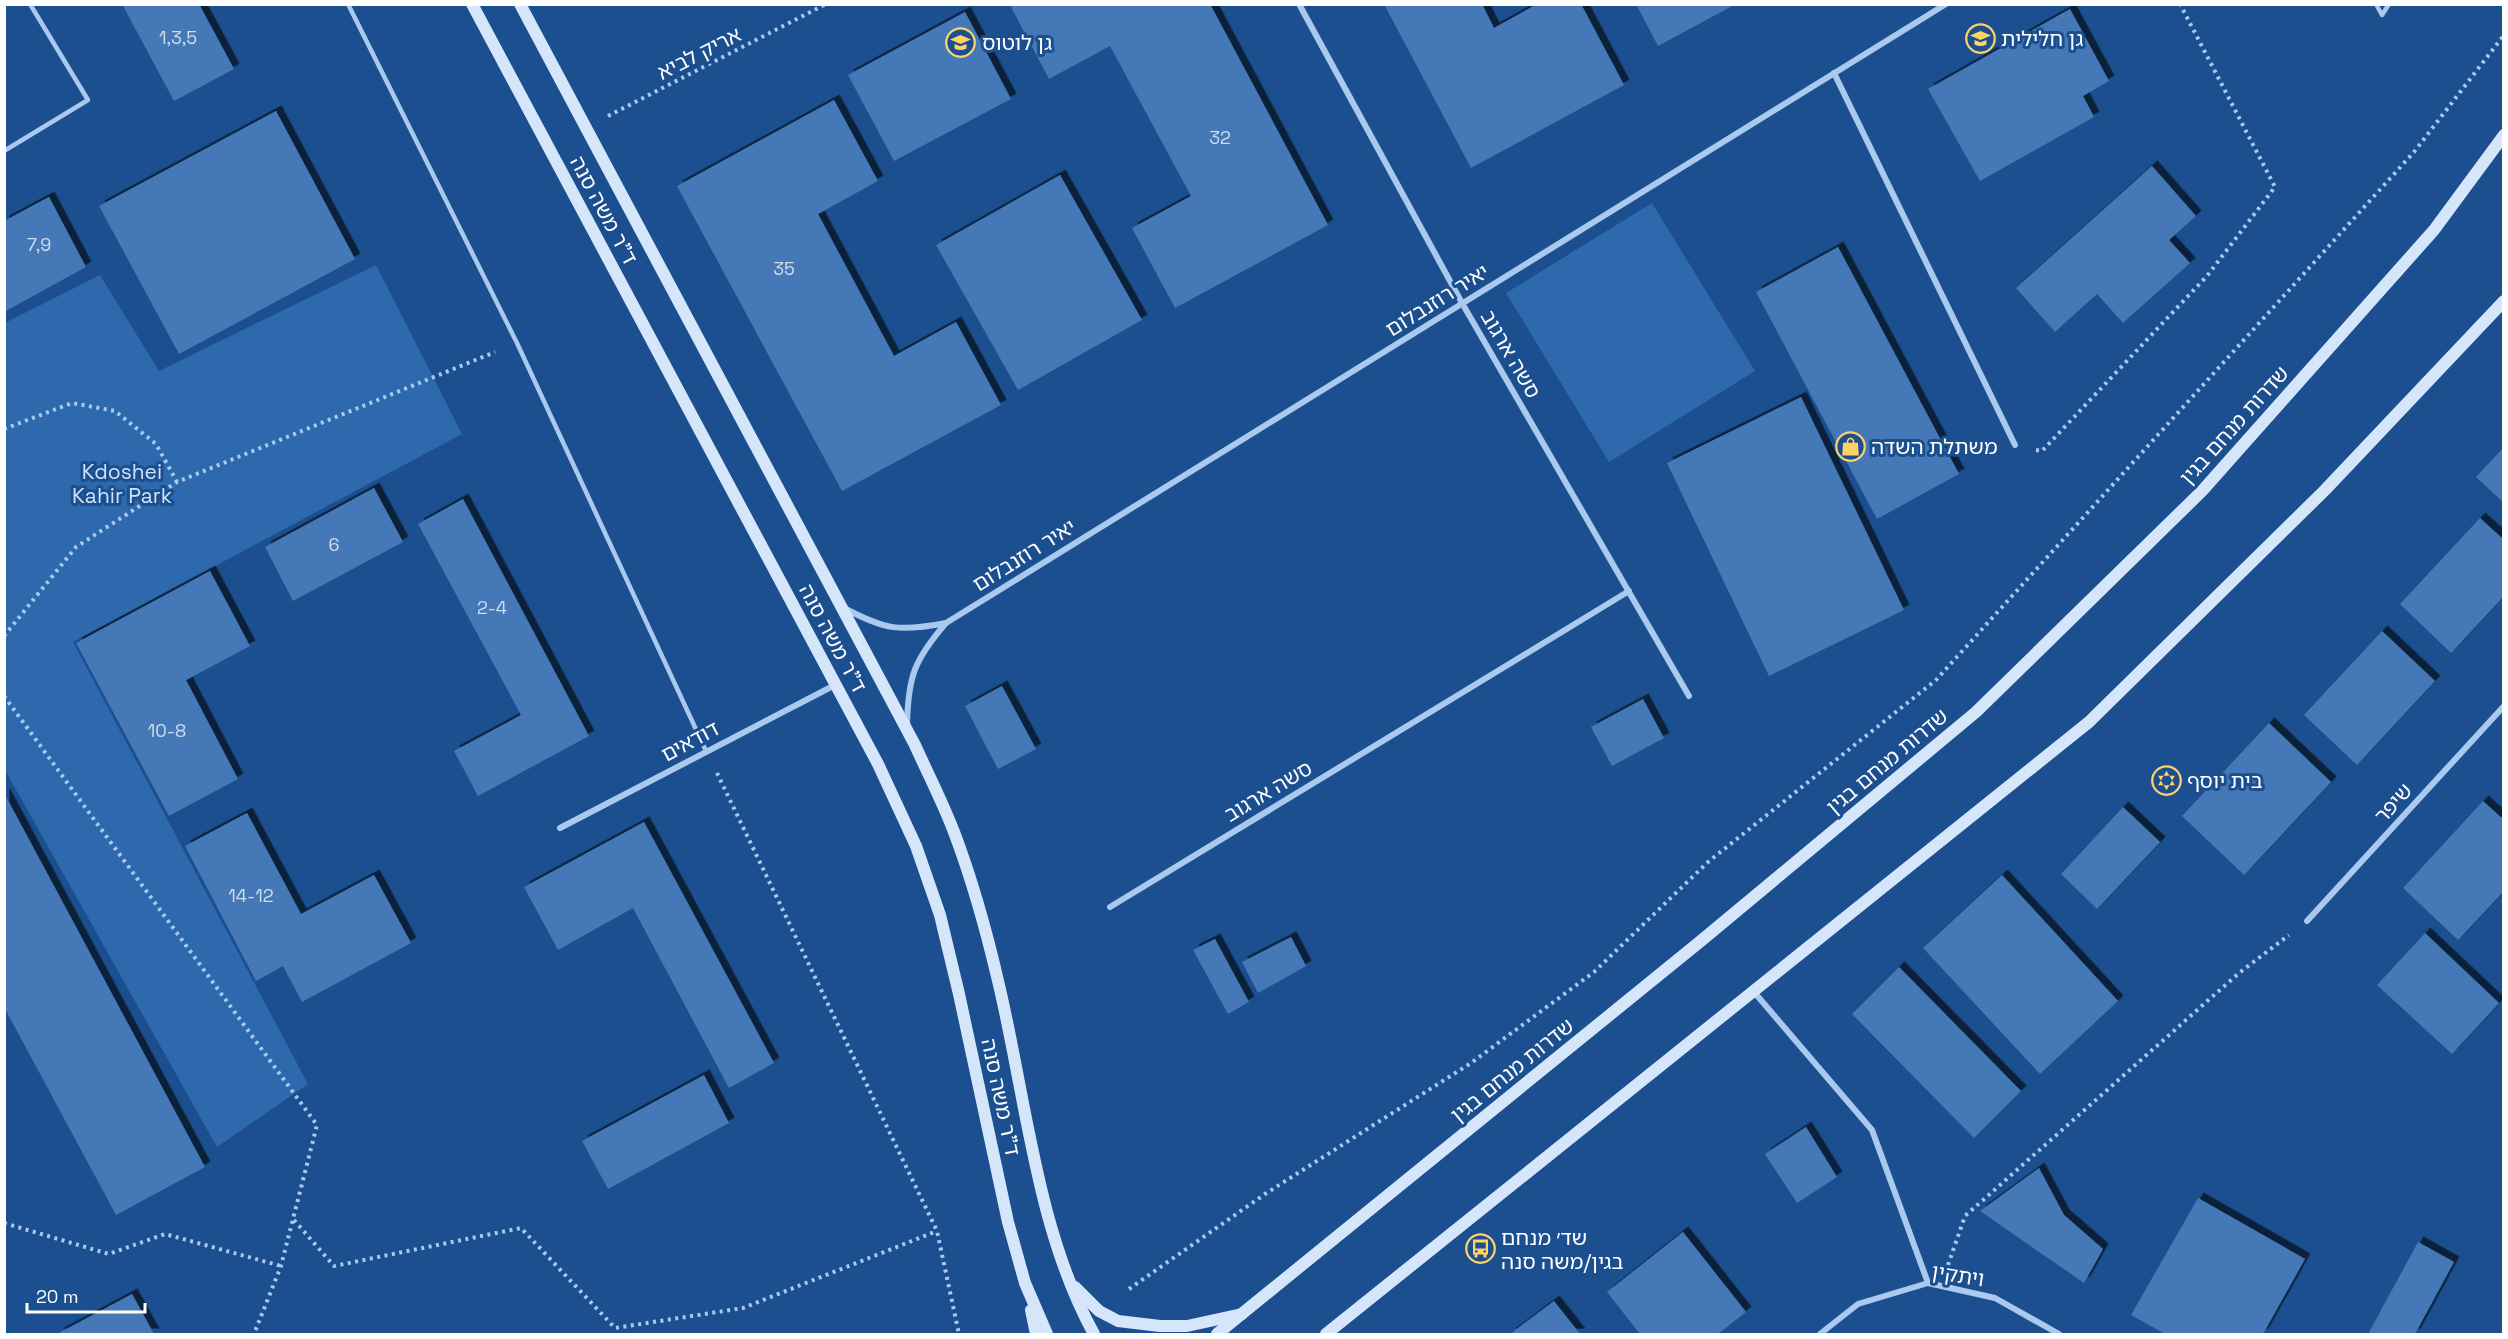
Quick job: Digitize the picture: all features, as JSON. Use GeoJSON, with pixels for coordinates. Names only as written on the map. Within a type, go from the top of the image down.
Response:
{"type":"FeatureCollection","features":[{"type":"Feature","properties":{"kind":"main road","name":"ד\"ר משה סנה"},"geometry":{"type":"LineString","coordinates":[[472,4],[836,684],[878,764],[916,846],[940,915],[1008,1222],[1025,1283],[1047,1335]]}},
{"type":"Feature","properties":{"kind":"main road","name":"ד\"ר משה סנה"},"geometry":{"type":"LineString","coordinates":[[520,4],[907,729],[954,831],[978,903],[999,985],[1047,1212],[1070,1281],[1094,1335]]}},
{"type":"Feature","properties":{"kind":"main road","name":"שדרות מנחם בגין"},"geometry":{"type":"LineString","coordinates":[[1217,1335],[1702,940],[1976,712],[2202,491],[2434,230],[2504,135]]}},
{"type":"Feature","properties":{"kind":"main road"},"geometry":{"type":"LineString","coordinates":[[1326,1335],[2089,722],[2325,490],[2504,301]]}},
{"type":"Feature","properties":{"kind":"main road"},"geometry":{"type":"LineString","coordinates":[[1070,1281],[1099,1311],[1118,1321],[1160,1326],[1187,1326],[1243,1314]]}},
{"type":"Feature","properties":{"kind":"main road"},"geometry":{"type":"LineString","coordinates":[[1025,1283],[1036,1335]]}},
{"type":"Feature","properties":{"kind":"street","name":"סשה ארגוב"},"geometry":{"type":"LineString","coordinates":[[1299,4],[1462,303],[1689,696]]}},
{"type":"Feature","properties":{"kind":"street","name":"יאיר רוזנבלום"},"geometry":{"type":"LineString","coordinates":[[907,729],[908,693],[915,670],[924,648],[946,623],[1946,4]]}},
{"type":"Feature","properties":{"kind":"street"},"geometry":{"type":"LineString","coordinates":[[1834,73],[2015,445]]}},
{"type":"Feature","properties":{"kind":"street","name":"סשה ארגוב"},"geometry":{"type":"LineString","coordinates":[[1110,907],[1629,591]]}},
{"type":"Feature","properties":{"kind":"street","name":"יאיר רוזנבלום"},"geometry":{"type":"LineString","coordinates":[[841,606],[869,622],[889,628],[918,628],[946,623]]}},
{"type":"Feature","properties":{"kind":"street","name":"דודאים"},"geometry":{"type":"LineString","coordinates":[[560,828],[836,684]]}},
{"type":"Feature","properties":{"kind":"street","name":"שיפר"},"geometry":{"type":"LineString","coordinates":[[2307,921],[2504,706]]}},
{"type":"Feature","properties":{"kind":"street"},"geometry":{"type":"LineString","coordinates":[[1754,992],[1872,1130],[1928,1283]]}},
{"type":"Feature","properties":{"kind":"street","name":"ויתקין"},"geometry":{"type":"LineString","coordinates":[[1820,1335],[1858,1304],[1928,1283],[1995,1298],[2059,1335]]}},
{"type":"Feature","properties":{"kind":"lane"},"geometry":{"type":"LineString","coordinates":[[4,151],[88,100],[30,4]]}},
{"type":"Feature","properties":{"kind":"lane"},"geometry":{"type":"LineString","coordinates":[[348,4],[517,343],[706,751]]}},
{"type":"Feature","properties":{"kind":"lane"},"geometry":{"type":"LineString","coordinates":[[2376,4],[2382,15],[2389,4]]}},
{"type":"Feature","properties":{"kind":"path","name":"אריק לביא"},"geometry":{"type":"LineString","coordinates":[[586,127],[826,4]]}},
{"type":"Feature","properties":{"kind":"path"},"geometry":{"type":"LineString","coordinates":[[2042,451],[2207,276],[2275,187],[2180,4]]}},
{"type":"Feature","properties":{"kind":"path"},"geometry":{"type":"LineString","coordinates":[[1129,1289],[1265,1194],[1471,1063],[1594,972],[1708,862],[1936,681],[2414,152],[2504,35]]}},
{"type":"Feature","properties":{"kind":"path"},"geometry":{"type":"LineString","coordinates":[[4,636],[76,546],[177,482],[517,343]]}},
{"type":"Feature","properties":{"kind":"path"},"geometry":{"type":"LineString","coordinates":[[4,429],[72,403],[115,411],[156,444],[177,482]]}},
{"type":"Feature","properties":{"kind":"path"},"geometry":{"type":"LineString","coordinates":[[4,696],[317,1125],[281,1266],[254,1335]]}},
{"type":"Feature","properties":{"kind":"path"},"geometry":{"type":"LineString","coordinates":[[706,751],[937,1231],[959,1335]]}},
{"type":"Feature","properties":{"kind":"path"},"geometry":{"type":"LineString","coordinates":[[1940,1286],[1965,1216],[2239,974],[2307,921]]}},
{"type":"Feature","properties":{"kind":"path"},"geometry":{"type":"LineString","coordinates":[[293,1220],[334,1266],[520,1228],[615,1328],[743,1308],[937,1231]]}},
{"type":"Feature","properties":{"kind":"path"},"geometry":{"type":"LineString","coordinates":[[4,1223],[109,1254],[165,1234],[281,1266]]}},
{"type":"Feature","properties":{"kind":"green space"},"geometry":{"type":"Polygon","coordinates":[[[1652,203],[1755,371],[1609,462],[1506,293],[1652,203]]]}},
{"type":"Feature","properties":{"kind":"green space","name":"Kdoshei Kahir Park"},"geometry":{"type":"Polygon","coordinates":[[[376,265],[462,434],[73,642],[308,1084],[217,1147],[5,770],[5,323],[100,275],[159,371],[376,265]]]}},
{"type":"Feature","properties":{"kind":"building"},"geometry":{"type":"Polygon","coordinates":[[[122,4],[199,4],[234,69],[174,101],[122,4]]]}},
{"type":"Feature","properties":{"kind":"building"},"geometry":{"type":"Polygon","coordinates":[[[1016,4],[1210,4],[1328,225],[1175,308],[1132,228],[1191,196],[1110,46],[1049,79],[1011,7],[1016,4]]]}},
{"type":"Feature","properties":{"kind":"building"},"geometry":{"type":"Polygon","coordinates":[[[1384,4],[1482,4],[1494,28],[1537,4],[1581,4],[1624,85],[1471,168],[1384,4]]]}},
{"type":"Feature","properties":{"kind":"building"},"geometry":{"type":"Polygon","coordinates":[[[1636,4],[1736,4],[1658,46],[1636,4]]]}},
{"type":"Feature","properties":{"kind":"building"},"geometry":{"type":"Polygon","coordinates":[[[2070,9],[2109,81],[2083,96],[2094,117],[1980,181],[1928,89],[2070,9]]]}},
{"type":"Feature","properties":{"kind":"building"},"geometry":{"type":"Polygon","coordinates":[[[965,12],[1011,99],[894,161],[848,75],[965,12]]]}},
{"type":"Feature","properties":{"kind":"building"},"geometry":{"type":"Polygon","coordinates":[[[834,100],[878,181],[818,214],[894,356],[956,322],[1001,405],[842,491],[677,186],[834,100]]]}},
{"type":"Feature","properties":{"kind":"building"},"geometry":{"type":"Polygon","coordinates":[[[276,111],[355,259],[179,354],[99,206],[276,111]]]}},
{"type":"Feature","properties":{"kind":"building"},"geometry":{"type":"Polygon","coordinates":[[[2152,166],[2196,216],[2169,240],[2190,263],[2123,323],[2097,294],[2055,332],[2016,288],[2152,166]]]}},
{"type":"Feature","properties":{"kind":"building"},"geometry":{"type":"Polygon","coordinates":[[[1060,175],[1142,320],[1018,390],[936,245],[1060,175]]]}},
{"type":"Feature","properties":{"kind":"building"},"geometry":{"type":"Polygon","coordinates":[[[49,197],[86,267],[4,312],[4,221],[49,197]]]}},
{"type":"Feature","properties":{"kind":"building"},"geometry":{"type":"Polygon","coordinates":[[[1838,247],[1959,474],[1877,519],[1756,292],[1838,247]]]}},
{"type":"Feature","properties":{"kind":"building"},"geometry":{"type":"Polygon","coordinates":[[[1801,397],[1904,610],[1769,676],[1667,463],[1801,397]]]}},
{"type":"Feature","properties":{"kind":"building"},"geometry":{"type":"Polygon","coordinates":[[[2504,447],[2504,503],[2476,477],[2504,447]]]}},
{"type":"Feature","properties":{"kind":"building"},"geometry":{"type":"Polygon","coordinates":[[[374,488],[403,542],[293,601],[265,547],[374,488]]]}},
{"type":"Feature","properties":{"kind":"building"},"geometry":{"type":"Polygon","coordinates":[[[463,499],[589,736],[478,796],[454,751],[521,715],[418,524],[463,499]]]}},
{"type":"Feature","properties":{"kind":"building"},"geometry":{"type":"Polygon","coordinates":[[[2480,518],[2504,540],[2504,596],[2451,653],[2400,604],[2480,518]]]}},
{"type":"Feature","properties":{"kind":"building"},"geometry":{"type":"Polygon","coordinates":[[[210,571],[250,646],[186,680],[238,779],[169,816],[76,643],[210,571]]]}},
{"type":"Feature","properties":{"kind":"building"},"geometry":{"type":"Polygon","coordinates":[[[2382,631],[2435,681],[2357,765],[2304,715],[2382,631]]]}},
{"type":"Feature","properties":{"kind":"building"},"geometry":{"type":"Polygon","coordinates":[[[1002,686],[1036,749],[998,769],[965,706],[1002,686]]]}},
{"type":"Feature","properties":{"kind":"building"},"geometry":{"type":"Polygon","coordinates":[[[1643,699],[1664,738],[1612,766],[1591,727],[1643,699]]]}},
{"type":"Feature","properties":{"kind":"building"},"geometry":{"type":"Polygon","coordinates":[[[2269,723],[2331,782],[2244,875],[2182,816],[2269,723]]]}},
{"type":"Feature","properties":{"kind":"building"},"geometry":{"type":"Polygon","coordinates":[[[4,793],[205,1167],[116,1215],[4,1007],[4,793]]]}},
{"type":"Feature","properties":{"kind":"building"},"geometry":{"type":"Polygon","coordinates":[[[2483,801],[2504,820],[2504,891],[2458,940],[2403,888],[2483,801]]]}},
{"type":"Feature","properties":{"kind":"building"},"geometry":{"type":"Polygon","coordinates":[[[2123,807],[2160,842],[2097,909],[2061,874],[2123,807]]]}},
{"type":"Feature","properties":{"kind":"building"},"geometry":{"type":"Polygon","coordinates":[[[247,813],[301,914],[374,875],[411,943],[302,1002],[283,966],[256,981],[185,846],[247,813]]]}},
{"type":"Feature","properties":{"kind":"building"},"geometry":{"type":"Polygon","coordinates":[[[644,822],[774,1063],[729,1088],[633,908],[558,950],[524,887],[644,822]]]}},
{"type":"Feature","properties":{"kind":"building"},"geometry":{"type":"Polygon","coordinates":[[[2002,875],[2118,1001],[2040,1074],[1923,948],[2002,875]]]}},
{"type":"Feature","properties":{"kind":"building"},"geometry":{"type":"Polygon","coordinates":[[[2425,933],[2499,1003],[2452,1054],[2377,985],[2425,933]]]}},
{"type":"Feature","properties":{"kind":"building"},"geometry":{"type":"Polygon","coordinates":[[[1291,937],[1306,966],[1258,993],[1242,962],[1291,937]]]}},
{"type":"Feature","properties":{"kind":"building"},"geometry":{"type":"Polygon","coordinates":[[[1215,939],[1249,1002],[1228,1014],[1193,950],[1215,939]]]}},
{"type":"Feature","properties":{"kind":"building"},"geometry":{"type":"Polygon","coordinates":[[[1899,967],[2021,1091],[1974,1138],[1852,1014],[1899,967]]]}},
{"type":"Feature","properties":{"kind":"building"},"geometry":{"type":"Polygon","coordinates":[[[704,1075],[729,1123],[608,1189],[582,1141],[704,1075]]]}},
{"type":"Feature","properties":{"kind":"building"},"geometry":{"type":"Polygon","coordinates":[[[1806,1127],[1837,1177],[1797,1203],[1765,1154],[1806,1127]]]}},
{"type":"Feature","properties":{"kind":"building"},"geometry":{"type":"Polygon","coordinates":[[[2039,1168],[2064,1215],[2103,1249],[2084,1283],[1980,1211],[2039,1168]]]}},
{"type":"Feature","properties":{"kind":"building"},"geometry":{"type":"Polygon","coordinates":[[[2198,1198],[2305,1259],[2263,1334],[2165,1334],[2131,1315],[2198,1198]]]}},
{"type":"Feature","properties":{"kind":"building"},"geometry":{"type":"Polygon","coordinates":[[[1683,1232],[1746,1312],[1718,1334],[1640,1334],[1607,1292],[1683,1232]]]}},
{"type":"Feature","properties":{"kind":"building"},"geometry":{"type":"Polygon","coordinates":[[[2418,1242],[2454,1262],[2415,1334],[2368,1334],[2418,1242]]]}},
{"type":"Feature","properties":{"kind":"building"},"geometry":{"type":"Polygon","coordinates":[[[132,1294],[154,1334],[57,1334],[132,1294]]]}},
{"type":"Feature","properties":{"kind":"building"},"geometry":{"type":"Polygon","coordinates":[[[1554,1301],[1580,1334],[1510,1334],[1554,1301]]]}},
{"type":"Feature","properties":{"kind":"place","name":"גן חלילית"},"geometry":{"type":"Point","coordinates":[1980,38]}},
{"type":"Feature","properties":{"kind":"place","name":"גן לוטוס"},"geometry":{"type":"Point","coordinates":[961,42]}},
{"type":"Feature","properties":{"kind":"place","name":"משתלת השדה"},"geometry":{"type":"Point","coordinates":[1850,446]}},
{"type":"Feature","properties":{"kind":"place","name":"בית יוסף"},"geometry":{"type":"Point","coordinates":[2166,780]}},
{"type":"Feature","properties":{"kind":"place","name":"שד׳ מנחם בגין/משה סנה"},"geometry":{"type":"Point","coordinates":[1480,1249]}}]}
